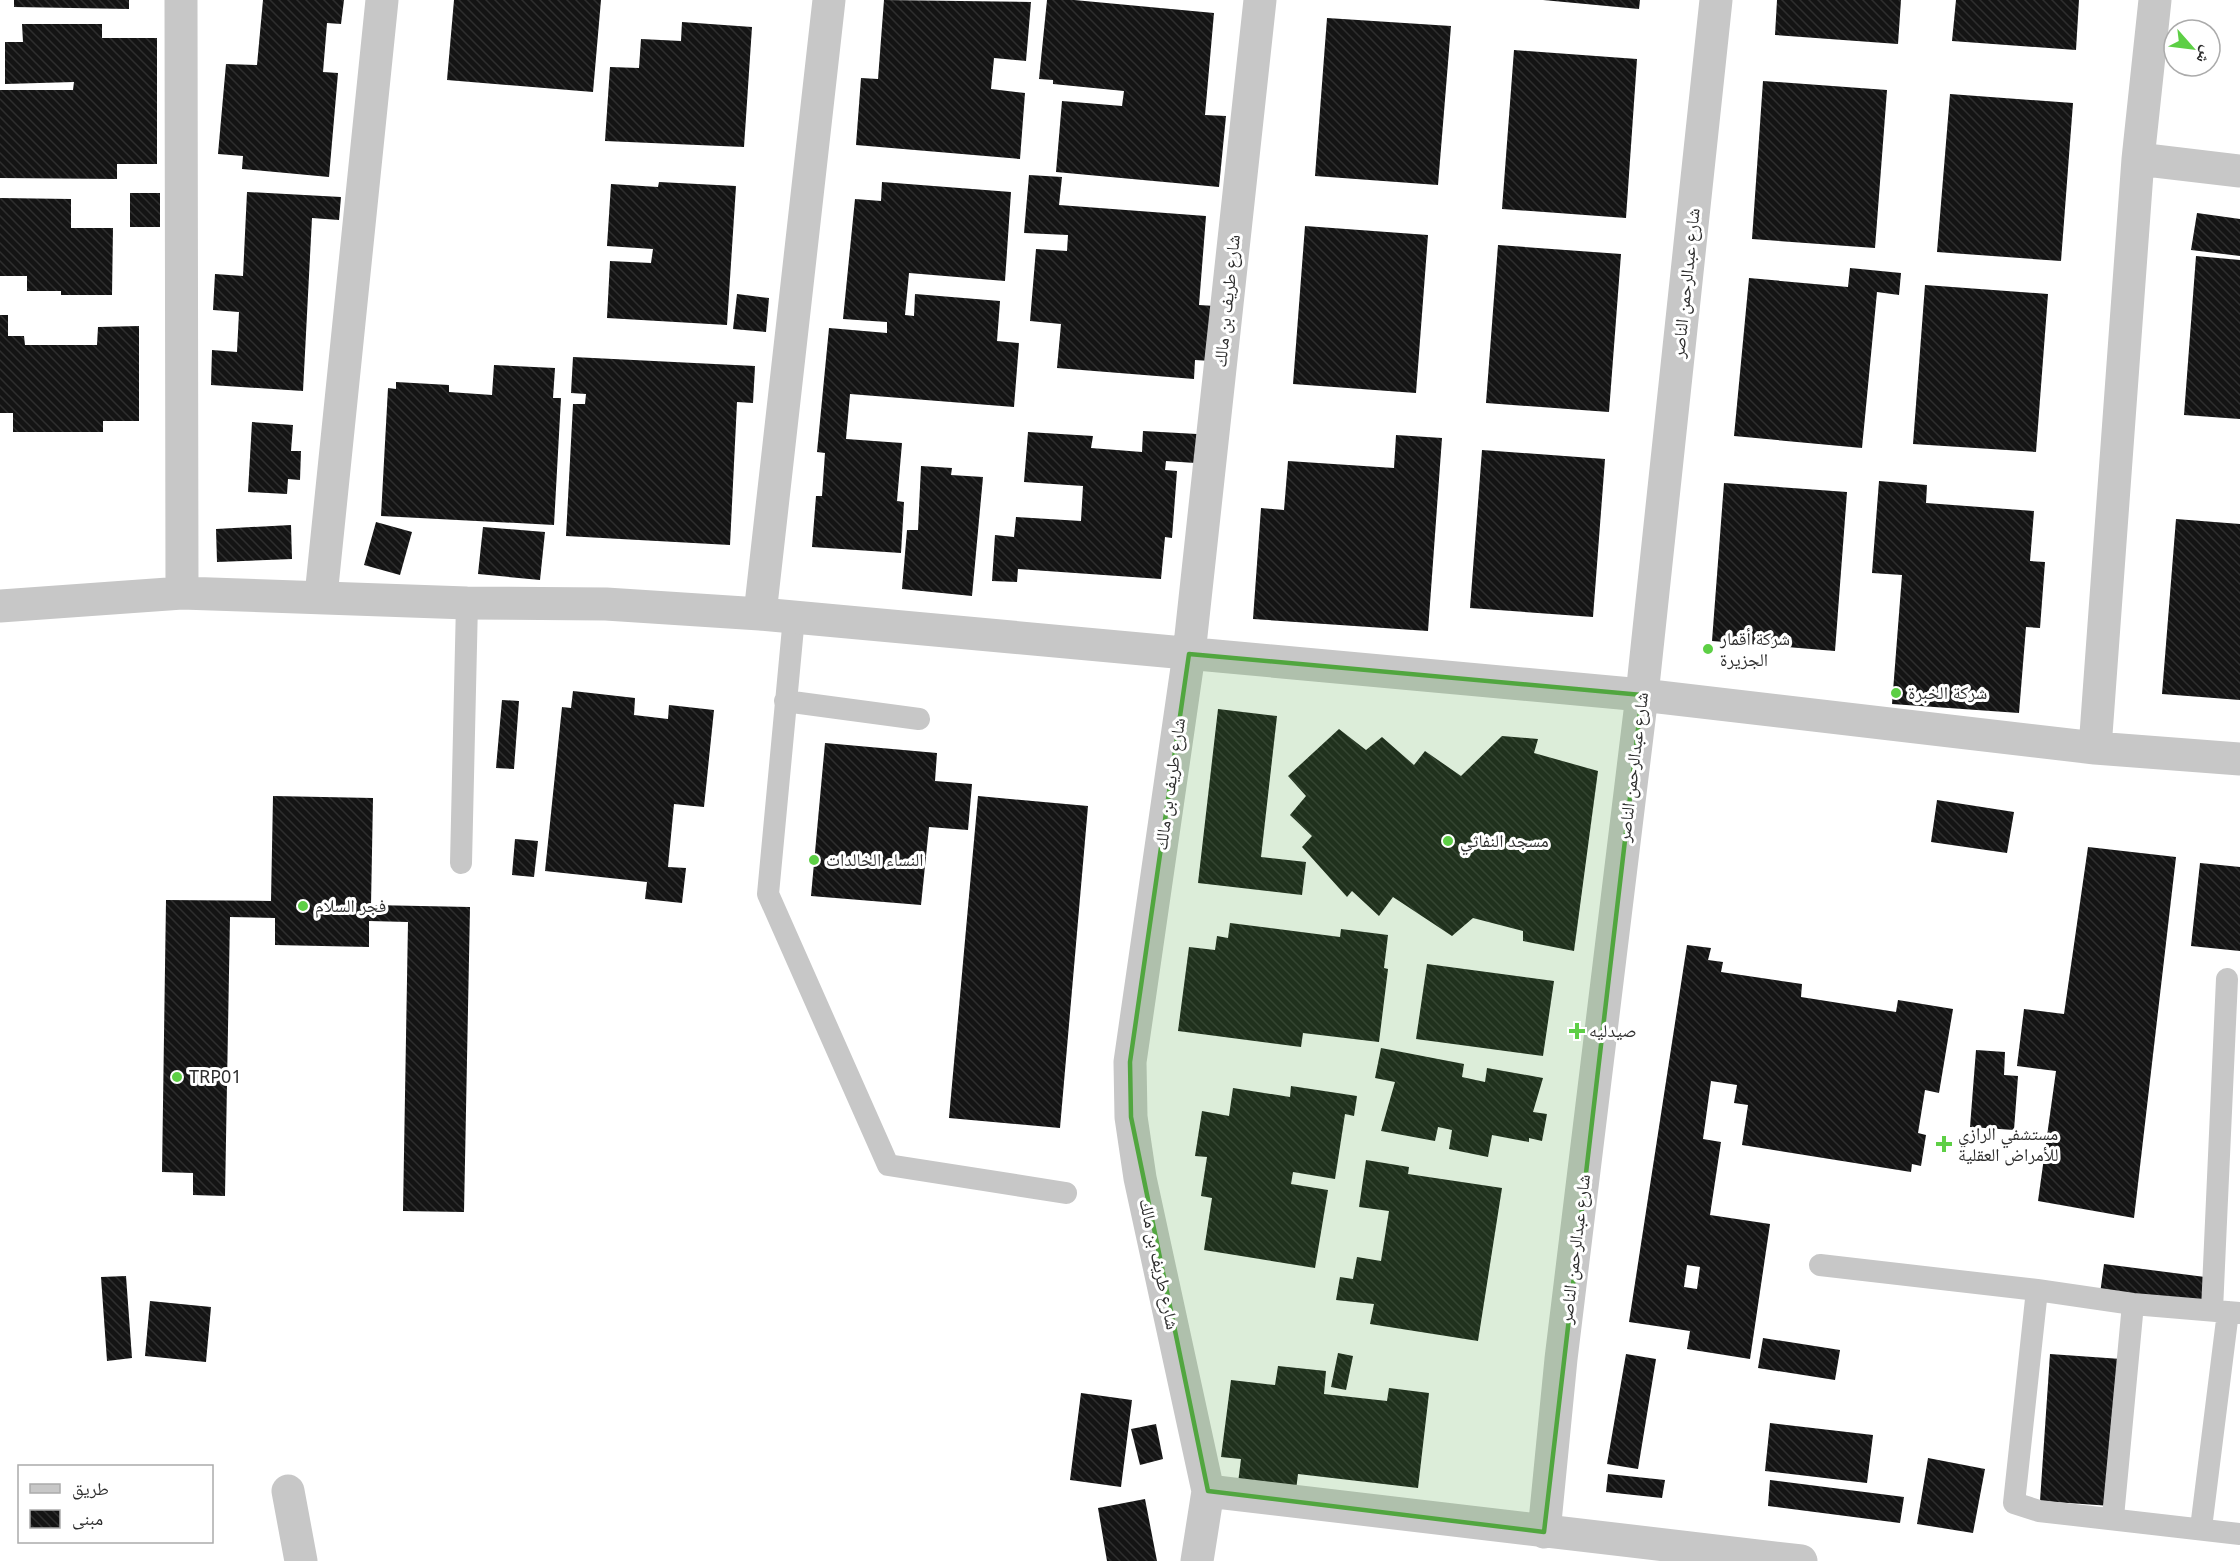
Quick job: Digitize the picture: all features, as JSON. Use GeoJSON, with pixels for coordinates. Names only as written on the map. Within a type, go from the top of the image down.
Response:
{"type":"FeatureCollection","features":[{"type":"Feature","properties":{"kind":"street"},"geometry":{"type":"LineString","coordinates":[[181,0],[182,593]]}},
{"type":"Feature","properties":{"kind":"street"},"geometry":{"type":"LineString","coordinates":[[321,596],[382,0]]}},
{"type":"Feature","properties":{"kind":"street"},"geometry":{"type":"LineString","coordinates":[[760,614],[829,0]]}},
{"type":"Feature","properties":{"kind":"street","name":"شارع طريف بن مالك"},"geometry":{"type":"LineString","coordinates":[[1197,1561],[1208,1491],[1140,1178],[1131,1117],[1130,1062],[1189,654],[1260,0]]}},
{"type":"Feature","properties":{"kind":"street","name":"شارع عبدالرحمن الناصر"},"geometry":{"type":"LineString","coordinates":[[1544,1532],[1563,1347],[1642,695],[1716,0]]}},
{"type":"Feature","properties":{"kind":"street"},"geometry":{"type":"LineString","coordinates":[[2095,748],[2138,159],[2155,0]]}},
{"type":"Feature","properties":{"kind":"street"},"geometry":{"type":"LineString","coordinates":[[2138,159],[2240,171]]}},
{"type":"Feature","properties":{"kind":"street"},"geometry":{"type":"LineString","coordinates":[[0,606],[182,593],[321,596],[467,603],[606,604],[760,614],[1642,695],[2095,748],[2240,759]]}},
{"type":"Feature","properties":{"kind":"street"},"geometry":{"type":"LineString","coordinates":[[288,1491],[301,1561]]}},
{"type":"Feature","properties":{"kind":"street"},"geometry":{"type":"LineString","coordinates":[[1208,1491],[1800,1561]]}},
{"type":"Feature","properties":{"kind":"lane"},"geometry":{"type":"LineString","coordinates":[[461,863],[467,603]]}},
{"type":"Feature","properties":{"kind":"lane"},"geometry":{"type":"LineString","coordinates":[[794,617],[768,894],[888,1165],[1066,1193]]}},
{"type":"Feature","properties":{"kind":"lane"},"geometry":{"type":"LineString","coordinates":[[785,701],[920,718]]}},
{"type":"Feature","properties":{"kind":"lane"},"geometry":{"type":"LineString","coordinates":[[2201,1528],[2227,1312],[2227,979]]}},
{"type":"Feature","properties":{"kind":"lane"},"geometry":{"type":"LineString","coordinates":[[1820,1265],[2037,1290],[2133,1304],[2227,1312]]}},
{"type":"Feature","properties":{"kind":"lane"},"geometry":{"type":"LineString","coordinates":[[2037,1290],[2014,1503],[2039,1511],[2113,1517],[2240,1534]]}},
{"type":"Feature","properties":{"kind":"lane"},"geometry":{"type":"LineString","coordinates":[[2113,1517],[2133,1304]]}},
{"type":"Feature","properties":{"kind":"highlighted area"},"geometry":{"type":"Polygon","coordinates":[[[1189,654],[1642,695],[1544,1532],[1208,1491],[1131,1117],[1130,1062],[1189,654]]]}},
{"type":"Feature","properties":{"kind":"building"},"geometry":{"type":"Polygon","coordinates":[[[14,0],[129,0],[129,9],[14,7],[14,0]]]}},
{"type":"Feature","properties":{"kind":"building"},"geometry":{"type":"Polygon","coordinates":[[[263,0],[344,0],[341,24],[327,23],[323,72],[338,73],[329,177],[242,169],[243,156],[218,154],[226,64],[257,65],[263,0]]]}},
{"type":"Feature","properties":{"kind":"building"},"geometry":{"type":"Polygon","coordinates":[[[454,0],[601,0],[593,92],[447,80],[454,0]]]}},
{"type":"Feature","properties":{"kind":"building"},"geometry":{"type":"Polygon","coordinates":[[[884,0],[1031,2],[1026,61],[994,58],[991,89],[1025,93],[1020,159],[856,145],[861,78],[878,79],[884,0]]]}},
{"type":"Feature","properties":{"kind":"building"},"geometry":{"type":"Polygon","coordinates":[[[1047,0],[1074,0],[1214,13],[1205,115],[1226,116],[1219,187],[1056,172],[1062,101],[1122,106],[1124,91],[1053,84],[1053,80],[1039,79],[1047,0]]]}},
{"type":"Feature","properties":{"kind":"building"},"geometry":{"type":"Polygon","coordinates":[[[1543,0],[1640,0],[1639,9],[1543,0]]]}},
{"type":"Feature","properties":{"kind":"building"},"geometry":{"type":"Polygon","coordinates":[[[1777,0],[1901,0],[1898,44],[1775,35],[1777,0]]]}},
{"type":"Feature","properties":{"kind":"building"},"geometry":{"type":"Polygon","coordinates":[[[1956,0],[2079,0],[2076,50],[1952,41],[1956,0]]]}},
{"type":"Feature","properties":{"kind":"building"},"geometry":{"type":"Polygon","coordinates":[[[1327,18],[1451,26],[1438,185],[1315,176],[1327,18]]]}},
{"type":"Feature","properties":{"kind":"building"},"geometry":{"type":"Polygon","coordinates":[[[682,22],[752,27],[744,147],[605,141],[610,67],[639,68],[641,39],[681,41],[682,22]]]}},
{"type":"Feature","properties":{"kind":"building"},"geometry":{"type":"Polygon","coordinates":[[[22,24],[102,24],[102,38],[157,38],[157,164],[117,164],[117,179],[0,178],[0,90],[73,90],[74,82],[5,84],[5,42],[23,42],[22,24]]]}},
{"type":"Feature","properties":{"kind":"building"},"geometry":{"type":"Polygon","coordinates":[[[1514,50],[1637,59],[1626,218],[1502,209],[1514,50]]]}},
{"type":"Feature","properties":{"kind":"building"},"geometry":{"type":"Polygon","coordinates":[[[1763,81],[1887,90],[1875,248],[1752,239],[1763,81]]]}},
{"type":"Feature","properties":{"kind":"building"},"geometry":{"type":"Polygon","coordinates":[[[1950,94],[2073,103],[2061,261],[1937,252],[1950,94]]]}},
{"type":"Feature","properties":{"kind":"building"},"geometry":{"type":"Polygon","coordinates":[[[1029,175],[1062,177],[1059,205],[1206,216],[1199,305],[1215,306],[1211,361],[1195,360],[1194,379],[1057,368],[1061,324],[1030,321],[1036,249],[1067,251],[1068,235],[1024,233],[1029,175]]]}},
{"type":"Feature","properties":{"kind":"building"},"geometry":{"type":"Polygon","coordinates":[[[659,182],[736,186],[727,325],[607,318],[610,261],[651,263],[653,249],[607,246],[611,184],[658,187],[659,182]]]}},
{"type":"Feature","properties":{"kind":"building"},"geometry":{"type":"Polygon","coordinates":[[[882,182],[1011,192],[1005,281],[909,273],[905,315],[914,316],[915,294],[1000,301],[997,341],[1019,343],[1014,407],[850,394],[846,439],[902,443],[897,501],[904,502],[901,553],[812,547],[816,496],[822,496],[825,453],[817,452],[829,328],[887,333],[887,322],[843,319],[855,199],[881,201],[882,182]]]}},
{"type":"Feature","properties":{"kind":"building"},"geometry":{"type":"Polygon","coordinates":[[[247,192],[341,197],[339,220],[312,218],[303,391],[211,385],[212,350],[237,352],[239,312],[213,310],[215,274],[243,276],[247,192]]]}},
{"type":"Feature","properties":{"kind":"building"},"geometry":{"type":"Polygon","coordinates":[[[130,193],[160,193],[160,227],[130,227],[130,193]]]}},
{"type":"Feature","properties":{"kind":"building"},"geometry":{"type":"Polygon","coordinates":[[[0,198],[71,199],[71,228],[113,228],[112,295],[61,295],[61,291],[27,291],[27,276],[0,276],[0,198]]]}},
{"type":"Feature","properties":{"kind":"building"},"geometry":{"type":"Polygon","coordinates":[[[2197,213],[2240,219],[2240,256],[2191,250],[2197,213]]]}},
{"type":"Feature","properties":{"kind":"building"},"geometry":{"type":"Polygon","coordinates":[[[1305,226],[1428,235],[1416,393],[1293,384],[1305,226]]]}},
{"type":"Feature","properties":{"kind":"building"},"geometry":{"type":"Polygon","coordinates":[[[1498,245],[1621,254],[1609,412],[1486,403],[1498,245]]]}},
{"type":"Feature","properties":{"kind":"building"},"geometry":{"type":"Polygon","coordinates":[[[2196,256],[2240,260],[2240,419],[2184,415],[2196,256]]]}},
{"type":"Feature","properties":{"kind":"building"},"geometry":{"type":"Polygon","coordinates":[[[1850,268],[1901,273],[1899,295],[1877,292],[1862,448],[1734,436],[1749,278],[1848,287],[1850,268]]]}},
{"type":"Feature","properties":{"kind":"building"},"geometry":{"type":"Polygon","coordinates":[[[1925,285],[2048,294],[2036,452],[1913,444],[1925,285]]]}},
{"type":"Feature","properties":{"kind":"building"},"geometry":{"type":"Polygon","coordinates":[[[737,294],[769,298],[766,332],[733,329],[737,294]]]}},
{"type":"Feature","properties":{"kind":"building"},"geometry":{"type":"Polygon","coordinates":[[[0,315],[8,315],[8,336],[24,336],[25,345],[97,345],[98,327],[139,326],[139,421],[103,421],[103,432],[13,432],[13,413],[0,413],[0,315]]]}},
{"type":"Feature","properties":{"kind":"building"},"geometry":{"type":"Polygon","coordinates":[[[573,357],[755,366],[753,403],[737,402],[730,545],[566,536],[573,404],[585,404],[586,394],[571,393],[573,357]]]}},
{"type":"Feature","properties":{"kind":"building"},"geometry":{"type":"Polygon","coordinates":[[[494,365],[555,368],[553,398],[561,398],[554,525],[381,516],[388,388],[396,389],[396,382],[449,385],[449,392],[492,395],[494,365]]]}},
{"type":"Feature","properties":{"kind":"building"},"geometry":{"type":"Polygon","coordinates":[[[252,422],[293,425],[291,451],[301,451],[300,480],[288,479],[287,494],[248,492],[252,422]]]}},
{"type":"Feature","properties":{"kind":"building"},"geometry":{"type":"Polygon","coordinates":[[[1143,431],[1197,434],[1195,463],[1166,461],[1165,470],[1177,471],[1172,538],[1165,537],[1161,579],[1018,569],[1017,582],[992,581],[995,535],[1014,537],[1016,517],[1081,521],[1083,486],[1024,482],[1028,432],[1093,436],[1091,448],[1142,452],[1143,431]]]}},
{"type":"Feature","properties":{"kind":"building"},"geometry":{"type":"Polygon","coordinates":[[[1396,435],[1442,438],[1428,631],[1253,619],[1261,508],[1284,510],[1288,461],[1394,468],[1396,435]]]}},
{"type":"Feature","properties":{"kind":"building"},"geometry":{"type":"Polygon","coordinates":[[[1482,450],[1605,459],[1593,617],[1470,608],[1482,450]]]}},
{"type":"Feature","properties":{"kind":"building"},"geometry":{"type":"Polygon","coordinates":[[[921,466],[952,468],[951,475],[983,477],[972,596],[902,589],[907,530],[918,530],[921,466]]]}},
{"type":"Feature","properties":{"kind":"building"},"geometry":{"type":"Polygon","coordinates":[[[1879,481],[1927,485],[1926,503],[2034,511],[2030,561],[2045,562],[2040,628],[2026,627],[2019,713],[1892,704],[1902,575],[1872,573],[1879,481]]]}},
{"type":"Feature","properties":{"kind":"building"},"geometry":{"type":"Polygon","coordinates":[[[1724,483],[1847,492],[1835,651],[1712,641],[1724,483]]]}},
{"type":"Feature","properties":{"kind":"building"},"geometry":{"type":"Polygon","coordinates":[[[2176,519],[2240,524],[2240,700],[2162,694],[2176,519]]]}},
{"type":"Feature","properties":{"kind":"building"},"geometry":{"type":"Polygon","coordinates":[[[376,522],[412,532],[400,575],[364,565],[376,522]]]}},
{"type":"Feature","properties":{"kind":"building"},"geometry":{"type":"Polygon","coordinates":[[[291,525],[292,559],[217,562],[216,529],[291,525]]]}},
{"type":"Feature","properties":{"kind":"building"},"geometry":{"type":"Polygon","coordinates":[[[483,527],[545,532],[540,580],[478,574],[483,527]]]}},
{"type":"Feature","properties":{"kind":"building"},"geometry":{"type":"Polygon","coordinates":[[[573,691],[635,698],[634,715],[668,719],[669,705],[714,710],[704,807],[674,804],[668,867],[686,868],[682,903],[645,899],[647,882],[545,871],[562,707],[571,708],[573,691]]]}},
{"type":"Feature","properties":{"kind":"building"},"geometry":{"type":"Polygon","coordinates":[[[502,700],[519,701],[514,769],[496,768],[502,700]]]}},
{"type":"Feature","properties":{"kind":"building"},"geometry":{"type":"Polygon","coordinates":[[[1218,709],[1277,716],[1261,857],[1306,862],[1302,895],[1198,883],[1218,709]]]}},
{"type":"Feature","properties":{"kind":"building","name":"مسجد النفاثي"},"geometry":{"type":"Polygon","coordinates":[[[1339,729],[1366,750],[1382,737],[1414,765],[1425,751],[1461,776],[1502,736],[1538,739],[1534,753],[1598,771],[1574,951],[1523,941],[1523,931],[1473,918],[1452,936],[1393,897],[1379,916],[1352,891],[1347,897],[1302,847],[1312,836],[1290,815],[1306,796],[1288,776],[1339,729]]]}},
{"type":"Feature","properties":{"kind":"building"},"geometry":{"type":"Polygon","coordinates":[[[825,743],[937,753],[935,781],[972,784],[968,830],[929,827],[921,905],[811,896],[825,743]]]}},
{"type":"Feature","properties":{"kind":"building"},"geometry":{"type":"Polygon","coordinates":[[[273,796],[373,798],[371,905],[470,907],[464,1212],[403,1211],[408,922],[369,921],[369,947],[275,945],[275,918],[230,917],[225,1196],[193,1195],[193,1173],[162,1172],[166,900],[271,901],[273,796]]]}},
{"type":"Feature","properties":{"kind":"building"},"geometry":{"type":"Polygon","coordinates":[[[978,796],[1088,806],[1060,1128],[949,1118],[978,796]]]}},
{"type":"Feature","properties":{"kind":"building"},"geometry":{"type":"Polygon","coordinates":[[[1937,800],[2014,812],[2007,853],[1931,842],[1937,800]]]}},
{"type":"Feature","properties":{"kind":"building"},"geometry":{"type":"Polygon","coordinates":[[[515,839],[538,841],[534,877],[512,875],[515,839]]]}},
{"type":"Feature","properties":{"kind":"building"},"geometry":{"type":"Polygon","coordinates":[[[2088,847],[2176,857],[2134,1218],[2038,1201],[2056,1071],[2017,1066],[2024,1009],[2064,1014],[2088,847]]]}},
{"type":"Feature","properties":{"kind":"building"},"geometry":{"type":"Polygon","coordinates":[[[2200,863],[2240,867],[2240,951],[2191,946],[2200,863]]]}},
{"type":"Feature","properties":{"kind":"building"},"geometry":{"type":"Polygon","coordinates":[[[1230,923],[1340,937],[1341,929],[1388,935],[1384,968],[1388,969],[1379,1042],[1303,1033],[1301,1047],[1178,1031],[1189,947],[1215,950],[1217,936],[1228,938],[1230,923]]]}},
{"type":"Feature","properties":{"kind":"building"},"geometry":{"type":"Polygon","coordinates":[[[1687,945],[1711,948],[1708,960],[1723,962],[1721,972],[1802,984],[1801,997],[1896,1012],[1898,1000],[1953,1009],[1939,1093],[1925,1090],[1918,1133],[1926,1135],[1921,1166],[1912,1164],[1911,1172],[1742,1145],[1748,1105],[1734,1103],[1737,1085],[1711,1081],[1703,1139],[1721,1142],[1710,1215],[1770,1224],[1750,1359],[1687,1349],[1690,1331],[1629,1322],[1687,945]],[[1687,1265],[1684,1287],[1697,1289],[1700,1267],[1687,1265]]]}},
{"type":"Feature","properties":{"kind":"building"},"geometry":{"type":"Polygon","coordinates":[[[1427,964],[1554,981],[1543,1056],[1416,1039],[1427,964]]]}},
{"type":"Feature","properties":{"kind":"building"},"geometry":{"type":"Polygon","coordinates":[[[1381,1048],[1464,1064],[1462,1077],[1485,1082],[1487,1068],[1543,1078],[1533,1112],[1547,1114],[1542,1141],[1529,1138],[1529,1142],[1492,1135],[1488,1157],[1449,1149],[1452,1130],[1438,1127],[1435,1141],[1381,1131],[1395,1082],[1375,1078],[1381,1048]]]}},
{"type":"Feature","properties":{"kind":"building"},"geometry":{"type":"Polygon","coordinates":[[[1976,1050],[2005,1052],[2004,1075],[2018,1076],[2014,1130],[1970,1127],[1976,1050]]]}},
{"type":"Feature","properties":{"kind":"building"},"geometry":{"type":"Polygon","coordinates":[[[1291,1086],[1357,1096],[1354,1116],[1345,1114],[1335,1179],[1293,1172],[1291,1184],[1328,1190],[1315,1268],[1204,1250],[1212,1198],[1201,1196],[1207,1157],[1195,1156],[1202,1111],[1229,1116],[1233,1088],[1290,1097],[1291,1086]]]}},
{"type":"Feature","properties":{"kind":"building"},"geometry":{"type":"Polygon","coordinates":[[[1366,1160],[1409,1167],[1408,1174],[1502,1188],[1478,1341],[1370,1324],[1374,1304],[1336,1300],[1340,1277],[1353,1279],[1357,1257],[1381,1261],[1389,1211],[1359,1207],[1366,1160]]]}},
{"type":"Feature","properties":{"kind":"building"},"geometry":{"type":"Polygon","coordinates":[[[2104,1264],[2205,1277],[2201,1307],[2100,1294],[2104,1264]]]}},
{"type":"Feature","properties":{"kind":"building"},"geometry":{"type":"Polygon","coordinates":[[[126,1276],[132,1358],[107,1361],[101,1277],[126,1276]]]}},
{"type":"Feature","properties":{"kind":"building"},"geometry":{"type":"Polygon","coordinates":[[[150,1301],[211,1307],[206,1362],[145,1356],[150,1301]]]}},
{"type":"Feature","properties":{"kind":"building"},"geometry":{"type":"Polygon","coordinates":[[[1763,1338],[1840,1350],[1835,1380],[1758,1368],[1763,1338]]]}},
{"type":"Feature","properties":{"kind":"building"},"geometry":{"type":"Polygon","coordinates":[[[1338,1353],[1353,1356],[1346,1390],[1331,1387],[1338,1353]]]}},
{"type":"Feature","properties":{"kind":"building"},"geometry":{"type":"Polygon","coordinates":[[[1626,1354],[1656,1359],[1638,1469],[1607,1464],[1626,1354]]]}},
{"type":"Feature","properties":{"kind":"building"},"geometry":{"type":"Polygon","coordinates":[[[2050,1354],[2121,1359],[2111,1506],[2040,1501],[2050,1354]]]}},
{"type":"Feature","properties":{"kind":"building"},"geometry":{"type":"Polygon","coordinates":[[[1278,1366],[1326,1371],[1324,1394],[1387,1401],[1389,1388],[1429,1393],[1418,1488],[1298,1474],[1296,1490],[1238,1483],[1241,1459],[1221,1457],[1231,1380],[1275,1385],[1278,1366]]]}},
{"type":"Feature","properties":{"kind":"building"},"geometry":{"type":"Polygon","coordinates":[[[1081,1393],[1132,1400],[1121,1487],[1070,1480],[1081,1393]]]}},
{"type":"Feature","properties":{"kind":"building"},"geometry":{"type":"Polygon","coordinates":[[[1770,1423],[1873,1435],[1867,1483],[1765,1471],[1770,1423]]]}},
{"type":"Feature","properties":{"kind":"building"},"geometry":{"type":"Polygon","coordinates":[[[1156,1424],[1163,1459],[1140,1465],[1131,1429],[1156,1424]]]}},
{"type":"Feature","properties":{"kind":"building"},"geometry":{"type":"Polygon","coordinates":[[[1928,1458],[1985,1469],[1973,1533],[1917,1524],[1928,1458]]]}},
{"type":"Feature","properties":{"kind":"building"},"geometry":{"type":"Polygon","coordinates":[[[1608,1474],[1665,1480],[1662,1498],[1606,1492],[1608,1474]]]}},
{"type":"Feature","properties":{"kind":"building"},"geometry":{"type":"Polygon","coordinates":[[[1770,1480],[1904,1497],[1900,1523],[1768,1506],[1770,1480]]]}},
{"type":"Feature","properties":{"kind":"building"},"geometry":{"type":"Polygon","coordinates":[[[1145,1499],[1157,1561],[1107,1561],[1098,1508],[1145,1499]]]}},
{"type":"Feature","properties":{"kind":"place","name":"شركة أقمار الجزيرة"},"geometry":{"type":"Point","coordinates":[1708,649]}},
{"type":"Feature","properties":{"kind":"place","name":"شركة الخبرة"},"geometry":{"type":"Point","coordinates":[1896,693]}},
{"type":"Feature","properties":{"kind":"place","name":"مسجد النفاثي"},"geometry":{"type":"Point","coordinates":[1448,841]}},
{"type":"Feature","properties":{"kind":"place","name":"النساء الخالدات"},"geometry":{"type":"Point","coordinates":[814,860]}},
{"type":"Feature","properties":{"kind":"place","name":"فجر السلام"},"geometry":{"type":"Point","coordinates":[303,906]}},
{"type":"Feature","properties":{"kind":"place","name":"صيدليه"},"geometry":{"type":"Point","coordinates":[1577,1031]}},
{"type":"Feature","properties":{"kind":"place","name":"TRP01"},"geometry":{"type":"Point","coordinates":[177,1077]}},
{"type":"Feature","properties":{"kind":"place","name":"مستشفي الرازي للأمراض العقلية"},"geometry":{"type":"Point","coordinates":[1944,1144]}}]}
